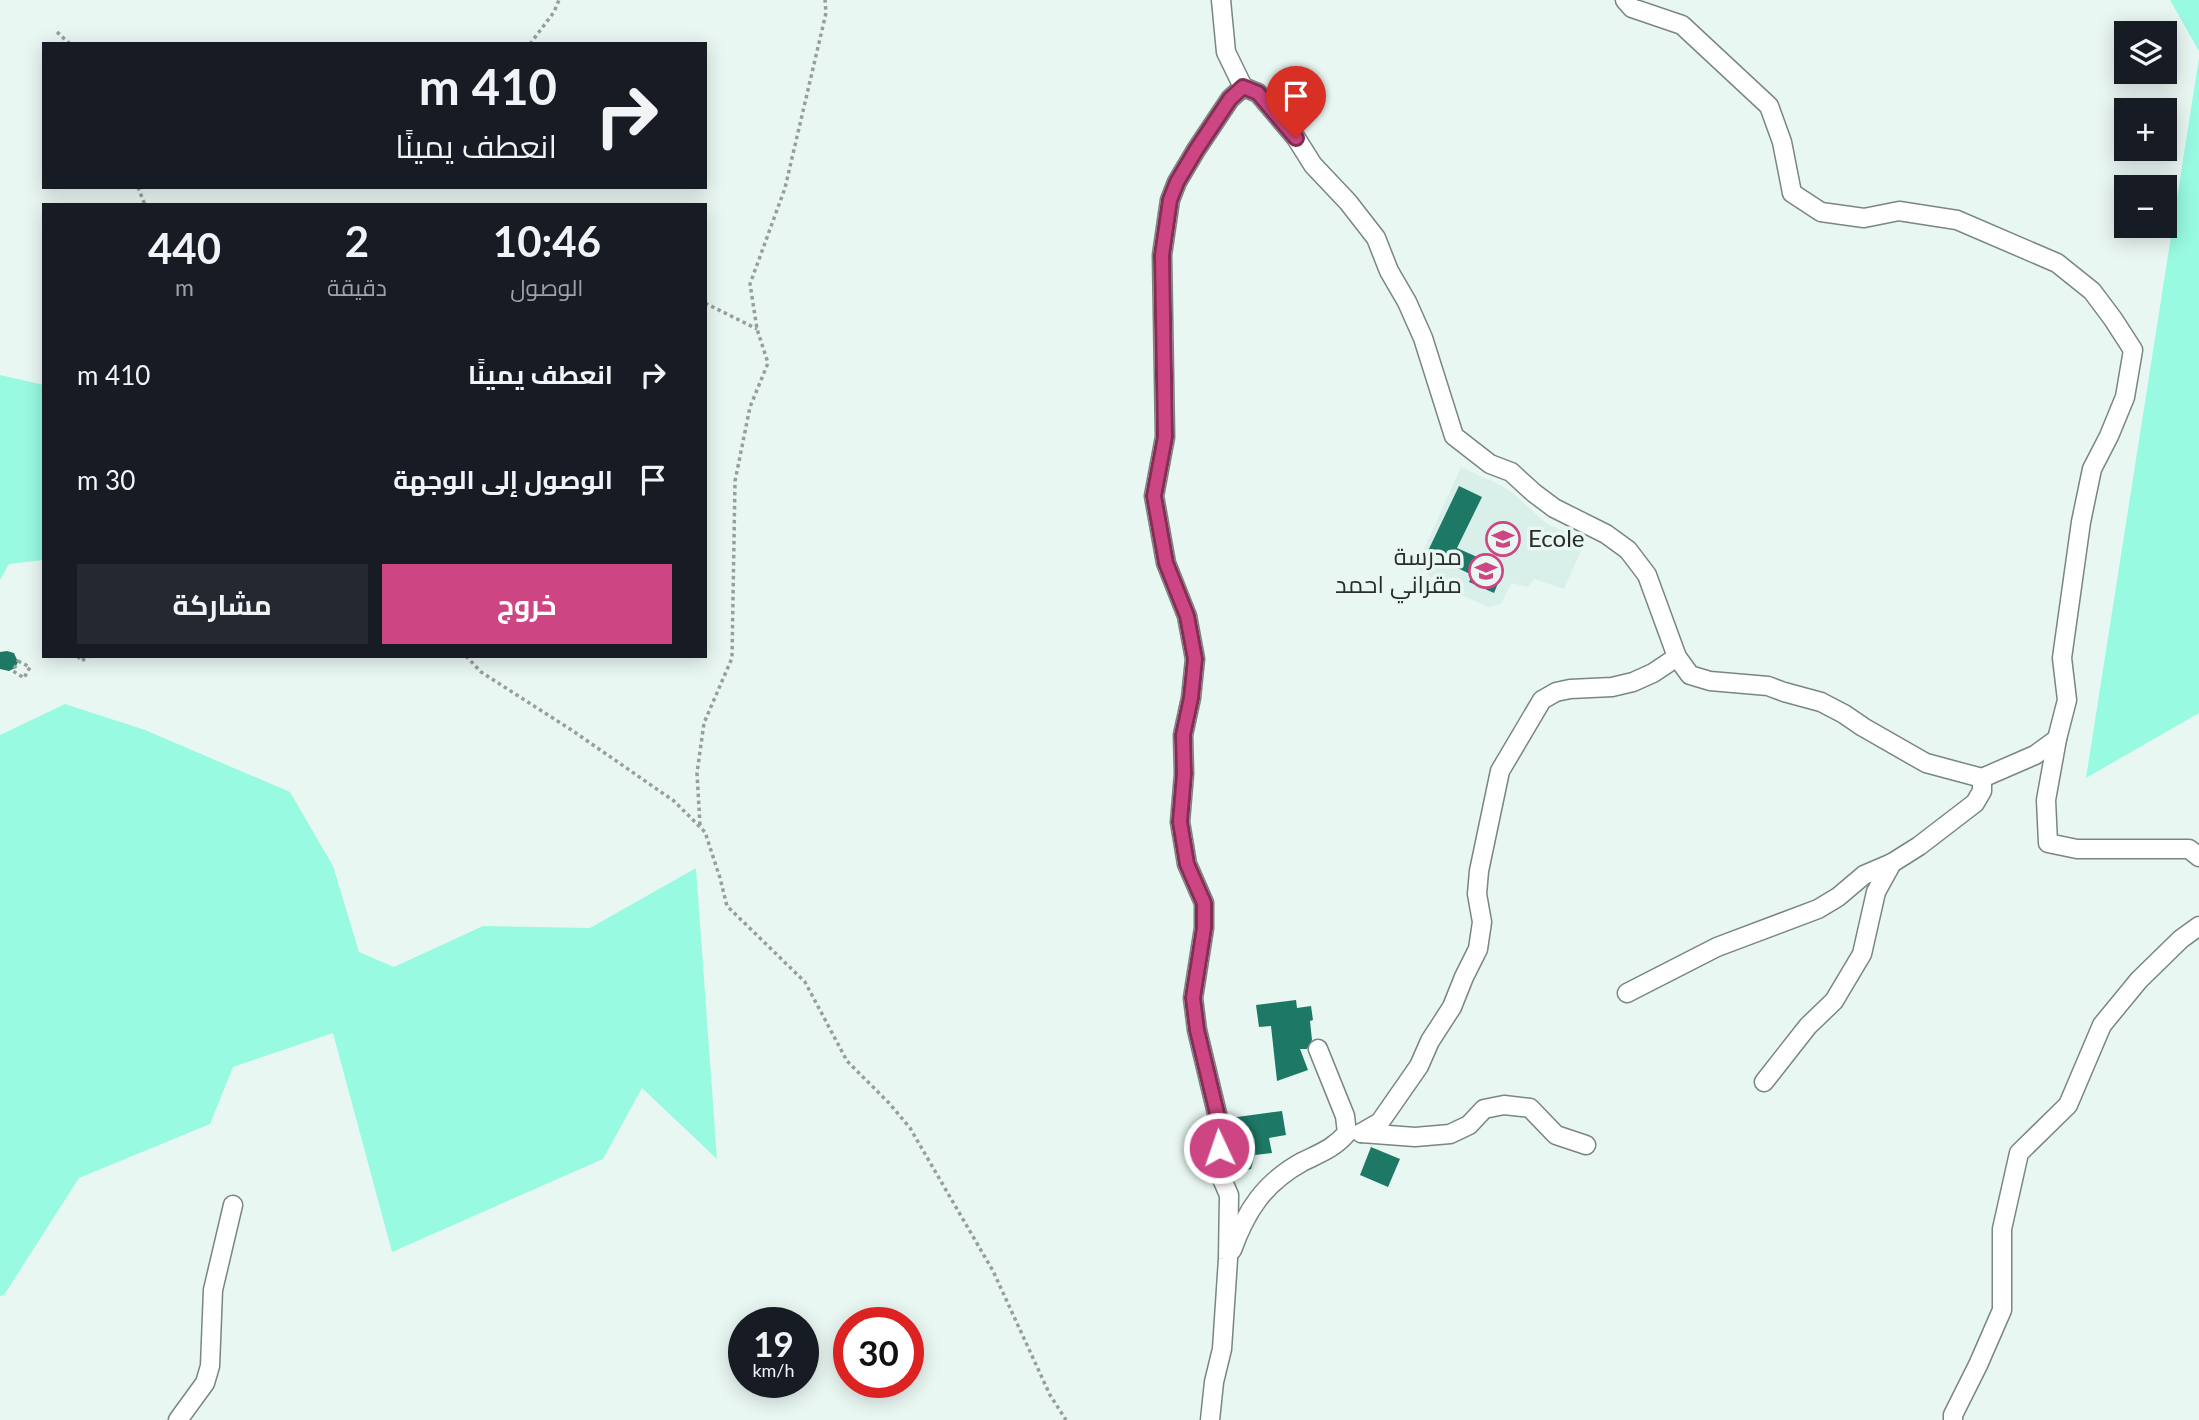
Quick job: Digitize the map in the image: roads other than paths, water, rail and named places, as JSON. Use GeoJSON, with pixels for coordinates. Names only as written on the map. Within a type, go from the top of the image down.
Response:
{"type":"FeatureCollection","features":[{"type":"Feature","properties":{"kind":"street"},"geometry":{"type":"LineString","coordinates":[[1221,0],[1226,52],[1243,87],[1258,93],[1296,138],[1313,165],[1348,202],[1376,238],[1389,271],[1423,338],[1454,436],[1490,464],[1511,472],[1555,508],[1606,534],[1628,551],[1647,575],[1677,657],[1690,676],[1710,681],[1768,686],[1821,702],[1926,763],[1982,778],[2035,755],[2057,739]]}},
{"type":"Feature","properties":{"kind":"street"},"geometry":{"type":"LineString","coordinates":[[1625,0],[1632,8],[1682,25],[1769,106],[1782,142],[1792,192],[1811,206],[1821,212],[1864,219],[1899,211],[1957,220],[2057,263],[2092,291],[2113,319],[2133,350],[2125,397],[2092,469],[2081,522],[2062,658],[2067,700],[2046,800],[2048,843],[2077,849],[2189,849],[2199,857]]}},
{"type":"Feature","properties":{"kind":"street"},"geometry":{"type":"LineString","coordinates":[[1210,1420],[1214,1382],[1222,1349],[1229,1195],[1218,1170],[1220,1126],[1197,1030],[1193,998],[1204,928],[1204,903],[1187,864],[1180,822],[1184,774],[1183,735],[1191,698],[1195,659],[1187,616],[1166,563],[1154,496],[1165,437],[1162,255],[1170,200],[1196,150],[1230,99],[1243,87]]}},
{"type":"Feature","properties":{"kind":"street"},"geometry":{"type":"LineString","coordinates":[[1228,1259],[1242,1223],[1264,1189],[1287,1171],[1354,1133],[1380,1122],[1419,1066],[1430,1041],[1452,1007],[1478,949],[1482,922],[1477,894],[1479,871],[1500,771],[1542,700],[1556,692],[1570,689],[1612,687],[1633,681],[1653,673],[1677,657]]}},
{"type":"Feature","properties":{"kind":"street"},"geometry":{"type":"LineString","coordinates":[[1627,993],[1717,947],[1818,909],[1838,897],[1864,875],[1892,863],[1919,846],[1975,803],[1982,791],[1982,778]]}},
{"type":"Feature","properties":{"kind":"street"},"geometry":{"type":"LineString","coordinates":[[1763,1082],[1808,1027],[1834,1001],[1862,954],[1876,892],[1892,863]]}},
{"type":"Feature","properties":{"kind":"street"},"geometry":{"type":"LineString","coordinates":[[1952,1420],[2002,1310],[2002,1229],[2019,1153],[2068,1105],[2102,1025],[2139,980],[2181,939],[2199,926]]}},
{"type":"Feature","properties":{"kind":"street"},"geometry":{"type":"LineString","coordinates":[[1318,1049],[1354,1133]]}},
{"type":"Feature","properties":{"kind":"street"},"geometry":{"type":"LineString","coordinates":[[1354,1133],[1415,1137],[1450,1134],[1469,1125],[1484,1109],[1504,1105],[1530,1108],[1556,1135],[1586,1145]]}},
{"type":"Feature","properties":{"kind":"street"},"geometry":{"type":"LineString","coordinates":[[178,1420],[205,1383],[210,1366],[214,1290],[233,1205]]}},
{"type":"Feature","properties":{"kind":"place","name":"Ecole"},"geometry":{"type":"Point","coordinates":[1503,539]}},
{"type":"Feature","properties":{"kind":"place","name":"مدرسة مقراني احمد"},"geometry":{"type":"Point","coordinates":[1486,571]}}]}
